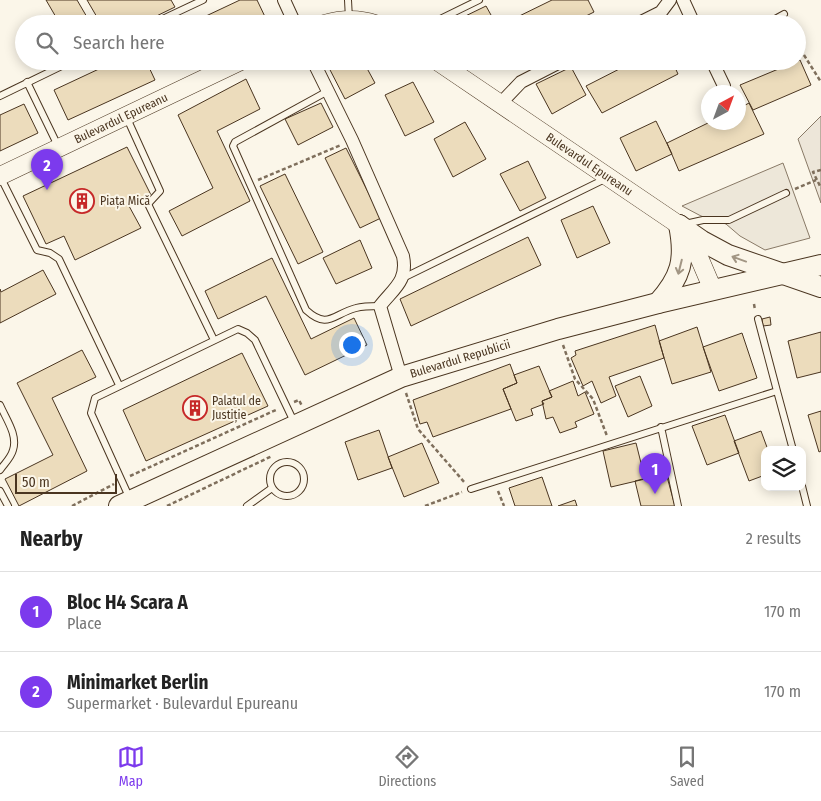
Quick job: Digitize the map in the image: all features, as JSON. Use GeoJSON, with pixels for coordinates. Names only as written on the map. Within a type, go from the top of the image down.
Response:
{"type":"FeatureCollection","features":[{"type":"Feature","properties":{"kind":"main road","name":"Bulevardul Epureanu"},"geometry":{"type":"LineString","coordinates":[[0,177],[221,70]]}},
{"type":"Feature","properties":{"kind":"main road","name":"Bulevardul Epureanu"},"geometry":{"type":"LineString","coordinates":[[450,70],[678,225],[698,255],[713,290]]}},
{"type":"Feature","properties":{"kind":"main road"},"geometry":{"type":"LineString","coordinates":[[678,225],[702,242],[728,255],[786,273],[821,287]]}},
{"type":"Feature","properties":{"kind":"main road"},"geometry":{"type":"LineString","coordinates":[[658,303],[675,284],[681,265],[683,245],[678,225]]}},
{"type":"Feature","properties":{"kind":"main road","name":"Bulevardul Republicii"},"geometry":{"type":"LineString","coordinates":[[125,503],[401,377],[558,329],[658,303],[821,265]]}},
{"type":"Feature","properties":{"kind":"street"},"geometry":{"type":"LineString","coordinates":[[284,0],[291,15]]}},
{"type":"Feature","properties":{"kind":"street"},"geometry":{"type":"LineString","coordinates":[[655,15],[661,12],[670,0]]}},
{"type":"Feature","properties":{"kind":"street"},"geometry":{"type":"LineString","coordinates":[[683,0],[690,15]]}},
{"type":"Feature","properties":{"kind":"street"},"geometry":{"type":"LineString","coordinates":[[318,70],[352,140],[403,256],[405,267],[403,278],[380,306],[401,377]]}},
{"type":"Feature","properties":{"kind":"street"},"geometry":{"type":"LineString","coordinates":[[500,104],[521,82],[544,70]]}},
{"type":"Feature","properties":{"kind":"street"},"geometry":{"type":"LineString","coordinates":[[716,70],[724,85]]}},
{"type":"Feature","properties":{"kind":"lane"},"geometry":{"type":"LineString","coordinates":[[171,15],[203,0]]}},
{"type":"Feature","properties":{"kind":"lane"},"geometry":{"type":"LineString","coordinates":[[348,0],[349,15]]}},
{"type":"Feature","properties":{"kind":"lane"},"geometry":{"type":"LineString","coordinates":[[448,15],[479,0]]}},
{"type":"Feature","properties":{"kind":"lane"},"geometry":{"type":"LineString","coordinates":[[0,96],[53,70]]}},
{"type":"Feature","properties":{"kind":"lane"},"geometry":{"type":"LineString","coordinates":[[27,82],[59,147]]}},
{"type":"Feature","properties":{"kind":"lane"},"geometry":{"type":"LineString","coordinates":[[328,91],[235,142],[233,146],[306,310],[317,320],[326,321],[356,308],[380,306]]}},
{"type":"Feature","properties":{"kind":"lane"},"geometry":{"type":"LineString","coordinates":[[125,115],[160,191],[148,204],[214,340]]}},
{"type":"Feature","properties":{"kind":"lane"},"geometry":{"type":"LineString","coordinates":[[0,177],[37,250],[50,252],[59,259],[119,386]]}},
{"type":"Feature","properties":{"kind":"lane"},"geometry":{"type":"LineString","coordinates":[[403,278],[608,177]]}},
{"type":"Feature","properties":{"kind":"lane"},"geometry":{"type":"LineString","coordinates":[[678,225],[703,220],[729,220],[786,193]]}},
{"type":"Feature","properties":{"kind":"lane"},"geometry":{"type":"LineString","coordinates":[[758,319],[792,446]]}},
{"type":"Feature","properties":{"kind":"lane"},"geometry":{"type":"LineString","coordinates":[[125,503],[122,480],[91,413],[95,398],[214,340],[238,329],[247,332],[255,340],[287,406],[302,421]]}},
{"type":"Feature","properties":{"kind":"lane"},"geometry":{"type":"LineString","coordinates":[[471,489],[777,391]]}},
{"type":"Feature","properties":{"kind":"lane"},"geometry":{"type":"LineString","coordinates":[[0,405],[14,434],[15,442],[13,451],[0,470]]}},
{"type":"Feature","properties":{"kind":"lane"},"geometry":{"type":"LineString","coordinates":[[661,427],[678,506]]}},
{"type":"Feature","properties":{"kind":"lane"},"geometry":{"type":"LineString","coordinates":[[284,462],[299,468],[303,479],[296,493],[286,496],[272,488],[270,477],[274,467],[284,462]]}},
{"type":"Feature","properties":{"kind":"lane"},"geometry":{"type":"LineString","coordinates":[[247,506],[272,488]]}},
{"type":"Feature","properties":{"kind":"lane"},"geometry":{"type":"LineString","coordinates":[[0,491],[8,506]]}},
{"type":"Feature","properties":{"kind":"lane"},"geometry":{"type":"LineString","coordinates":[[804,491],[808,506]]}},
{"type":"Feature","properties":{"kind":"path"},"geometry":{"type":"LineString","coordinates":[[806,57],[821,82]]}},
{"type":"Feature","properties":{"kind":"path"},"geometry":{"type":"LineString","coordinates":[[250,183],[352,140]]}},
{"type":"Feature","properties":{"kind":"path"},"geometry":{"type":"LineString","coordinates":[[821,170],[814,172],[821,188]]}},
{"type":"Feature","properties":{"kind":"path"},"geometry":{"type":"LineString","coordinates":[[786,193],[816,180]]}},
{"type":"Feature","properties":{"kind":"path"},"geometry":{"type":"LineString","coordinates":[[558,329],[575,379],[593,399],[610,444]]}},
{"type":"Feature","properties":{"kind":"path"},"geometry":{"type":"LineString","coordinates":[[401,377],[418,429],[471,489],[425,506]]}},
{"type":"Feature","properties":{"kind":"path"},"geometry":{"type":"LineString","coordinates":[[72,506],[122,480],[299,400],[302,421]]}},
{"type":"Feature","properties":{"kind":"path"},"geometry":{"type":"LineString","coordinates":[[495,481],[504,506]]}},
{"type":"Feature","properties":{"kind":"shaded area"},"geometry":{"type":"Polygon","coordinates":[[[821,116],[821,203],[798,139],[821,116]]]}},
{"type":"Feature","properties":{"kind":"shaded area"},"geometry":{"type":"Polygon","coordinates":[[[783,163],[810,238],[765,250],[740,236],[726,224],[701,216],[682,206],[783,163]]]}},
{"type":"Feature","properties":{"kind":"building"},"geometry":{"type":"Polygon","coordinates":[[[46,0],[77,0],[86,15],[55,15],[46,0]]]}},
{"type":"Feature","properties":{"kind":"building"},"geometry":{"type":"Polygon","coordinates":[[[87,0],[171,0],[175,7],[159,15],[96,15],[87,0]]]}},
{"type":"Feature","properties":{"kind":"building"},"geometry":{"type":"Polygon","coordinates":[[[240,0],[257,0],[264,15],[208,15],[240,0]]]}},
{"type":"Feature","properties":{"kind":"building"},"geometry":{"type":"Polygon","coordinates":[[[552,0],[588,0],[594,12],[588,15],[521,15],[552,0]]]}},
{"type":"Feature","properties":{"kind":"building"},"geometry":{"type":"Polygon","coordinates":[[[486,6],[491,15],[467,15],[486,6]]]}},
{"type":"Feature","properties":{"kind":"building"},"geometry":{"type":"Polygon","coordinates":[[[97,70],[150,70],[155,80],[68,120],[54,90],[97,70]]]}},
{"type":"Feature","properties":{"kind":"building"},"geometry":{"type":"Polygon","coordinates":[[[330,70],[368,70],[375,83],[345,99],[330,70]]]}},
{"type":"Feature","properties":{"kind":"building"},"geometry":{"type":"Polygon","coordinates":[[[565,70],[573,70],[586,95],[552,114],[536,84],[565,70]]]}},
{"type":"Feature","properties":{"kind":"building"},"geometry":{"type":"Polygon","coordinates":[[[617,70],[676,70],[678,74],[602,113],[586,86],[617,70]]]}},
{"type":"Feature","properties":{"kind":"building"},"geometry":{"type":"Polygon","coordinates":[[[776,70],[804,70],[811,85],[753,110],[746,97],[746,85],[740,85],[776,70]]]}},
{"type":"Feature","properties":{"kind":"building"},"geometry":{"type":"Polygon","coordinates":[[[246,79],[260,109],[217,131],[250,201],[182,236],[169,211],[213,188],[178,115],[246,79]]]}},
{"type":"Feature","properties":{"kind":"building"},"geometry":{"type":"Polygon","coordinates":[[[413,82],[434,122],[405,136],[385,95],[413,82]]]}},
{"type":"Feature","properties":{"kind":"building"},"geometry":{"type":"Polygon","coordinates":[[[321,103],[333,127],[298,145],[285,119],[321,103]]]}},
{"type":"Feature","properties":{"kind":"building"},"geometry":{"type":"Polygon","coordinates":[[[749,103],[764,134],[679,171],[667,143],[701,126],[701,130],[746,130],[746,105],[749,103]]]}},
{"type":"Feature","properties":{"kind":"building"},"geometry":{"type":"Polygon","coordinates":[[[24,104],[38,133],[0,151],[0,115],[24,104]]]}},
{"type":"Feature","properties":{"kind":"building"},"geometry":{"type":"Polygon","coordinates":[[[656,121],[672,154],[636,171],[620,138],[656,121]]]}},
{"type":"Feature","properties":{"kind":"building"},"geometry":{"type":"Polygon","coordinates":[[[465,122],[486,159],[453,177],[434,139],[465,122]]]}},
{"type":"Feature","properties":{"kind":"building","name":"Piața Mică"},"geometry":{"type":"Polygon","coordinates":[[[127,147],[151,195],[129,206],[141,228],[75,260],[64,236],[46,244],[23,196],[127,147]]]}},
{"type":"Feature","properties":{"kind":"building"},"geometry":{"type":"Polygon","coordinates":[[[346,148],[381,218],[360,228],[325,158],[346,148]]]}},
{"type":"Feature","properties":{"kind":"building"},"geometry":{"type":"Polygon","coordinates":[[[528,161],[546,198],[520,211],[500,174],[528,161]]]}},
{"type":"Feature","properties":{"kind":"building"},"geometry":{"type":"Polygon","coordinates":[[[285,174],[323,252],[298,264],[260,186],[285,174]]]}},
{"type":"Feature","properties":{"kind":"building"},"geometry":{"type":"Polygon","coordinates":[[[593,206],[610,243],[577,258],[561,220],[593,206]]]}},
{"type":"Feature","properties":{"kind":"building"},"geometry":{"type":"Polygon","coordinates":[[[528,237],[541,265],[411,326],[400,299],[528,237]]]}},
{"type":"Feature","properties":{"kind":"building"},"geometry":{"type":"Polygon","coordinates":[[[360,240],[372,268],[336,284],[323,258],[360,240]]]}},
{"type":"Feature","properties":{"kind":"building"},"geometry":{"type":"Polygon","coordinates":[[[272,258],[311,339],[354,318],[367,345],[305,375],[266,296],[218,319],[205,291],[272,258]]]}},
{"type":"Feature","properties":{"kind":"building"},"geometry":{"type":"Polygon","coordinates":[[[43,270],[56,294],[0,323],[0,289],[1,292],[43,270]]]}},
{"type":"Feature","properties":{"kind":"building"},"geometry":{"type":"Polygon","coordinates":[[[770,317],[771,325],[763,326],[762,319],[770,317]]]}},
{"type":"Feature","properties":{"kind":"building"},"geometry":{"type":"Polygon","coordinates":[[[655,325],[664,358],[609,377],[616,396],[601,403],[592,381],[583,386],[571,358],[576,355],[575,351],[655,325]]]}},
{"type":"Feature","properties":{"kind":"building"},"geometry":{"type":"Polygon","coordinates":[[[697,327],[711,372],[672,384],[659,341],[697,327]]]}},
{"type":"Feature","properties":{"kind":"building"},"geometry":{"type":"Polygon","coordinates":[[[821,332],[821,372],[797,378],[788,341],[821,332]]]}},
{"type":"Feature","properties":{"kind":"building"},"geometry":{"type":"Polygon","coordinates":[[[742,333],[757,378],[719,391],[703,347],[742,333]]]}},
{"type":"Feature","properties":{"kind":"building"},"geometry":{"type":"Polygon","coordinates":[[[82,350],[96,377],[52,398],[87,471],[19,506],[5,479],[53,455],[17,383],[82,350]]]}},
{"type":"Feature","properties":{"kind":"building","name":"Palatul de Justiție"},"geometry":{"type":"Polygon","coordinates":[[[242,353],[268,406],[146,461],[123,410],[242,353]]]}},
{"type":"Feature","properties":{"kind":"building"},"geometry":{"type":"Polygon","coordinates":[[[510,364],[517,383],[503,389],[511,409],[433,437],[427,422],[420,424],[413,400],[510,364]]]}},
{"type":"Feature","properties":{"kind":"building"},"geometry":{"type":"Polygon","coordinates":[[[539,366],[552,397],[542,401],[544,404],[531,409],[533,415],[516,421],[503,389],[517,383],[514,375],[539,366]]]}},
{"type":"Feature","properties":{"kind":"building"},"geometry":{"type":"Polygon","coordinates":[[[640,376],[652,406],[628,417],[615,386],[640,376]]]}},
{"type":"Feature","properties":{"kind":"building"},"geometry":{"type":"Polygon","coordinates":[[[573,381],[578,396],[585,392],[594,414],[575,422],[577,427],[560,433],[553,417],[546,419],[542,401],[552,397],[549,391],[573,381]]]}},
{"type":"Feature","properties":{"kind":"building"},"geometry":{"type":"Polygon","coordinates":[[[821,411],[821,451],[819,452],[808,415],[821,411]]]}},
{"type":"Feature","properties":{"kind":"building"},"geometry":{"type":"Polygon","coordinates":[[[725,415],[739,453],[707,465],[692,426],[725,415]]]}},
{"type":"Feature","properties":{"kind":"building"},"geometry":{"type":"Polygon","coordinates":[[[379,430],[392,468],[358,480],[345,442],[379,430]]]}},
{"type":"Feature","properties":{"kind":"building"},"geometry":{"type":"Polygon","coordinates":[[[761,431],[767,446],[761,446],[761,476],[749,481],[734,441],[761,431]]]}},
{"type":"Feature","properties":{"kind":"building"},"geometry":{"type":"Polygon","coordinates":[[[422,443],[439,483],[404,497],[388,457],[422,443]]]}},
{"type":"Feature","properties":{"kind":"building"},"geometry":{"type":"Polygon","coordinates":[[[636,443],[645,479],[611,487],[603,451],[636,443]]]}},
{"type":"Feature","properties":{"kind":"building"},"geometry":{"type":"Polygon","coordinates":[[[666,473],[675,506],[641,506],[635,481],[666,473]]]}},
{"type":"Feature","properties":{"kind":"building"},"geometry":{"type":"Polygon","coordinates":[[[542,477],[552,506],[515,506],[509,488],[542,477]]]}},
{"type":"Feature","properties":{"kind":"building"},"geometry":{"type":"Polygon","coordinates":[[[575,500],[577,506],[558,506],[575,500]]]}},
{"type":"Feature","properties":{"kind":"place","name":"Minimarket Berlin"},"geometry":{"type":"Point","coordinates":[47,190]}},
{"type":"Feature","properties":{"kind":"place","name":"Piața Mică"},"geometry":{"type":"Point","coordinates":[82,201]}},
{"type":"Feature","properties":{"kind":"place","name":"Palatul de Justiție"},"geometry":{"type":"Point","coordinates":[195,408]}},
{"type":"Feature","properties":{"kind":"place","name":"Bloc H4 Scara A"},"geometry":{"type":"Point","coordinates":[655,494]}}]}
